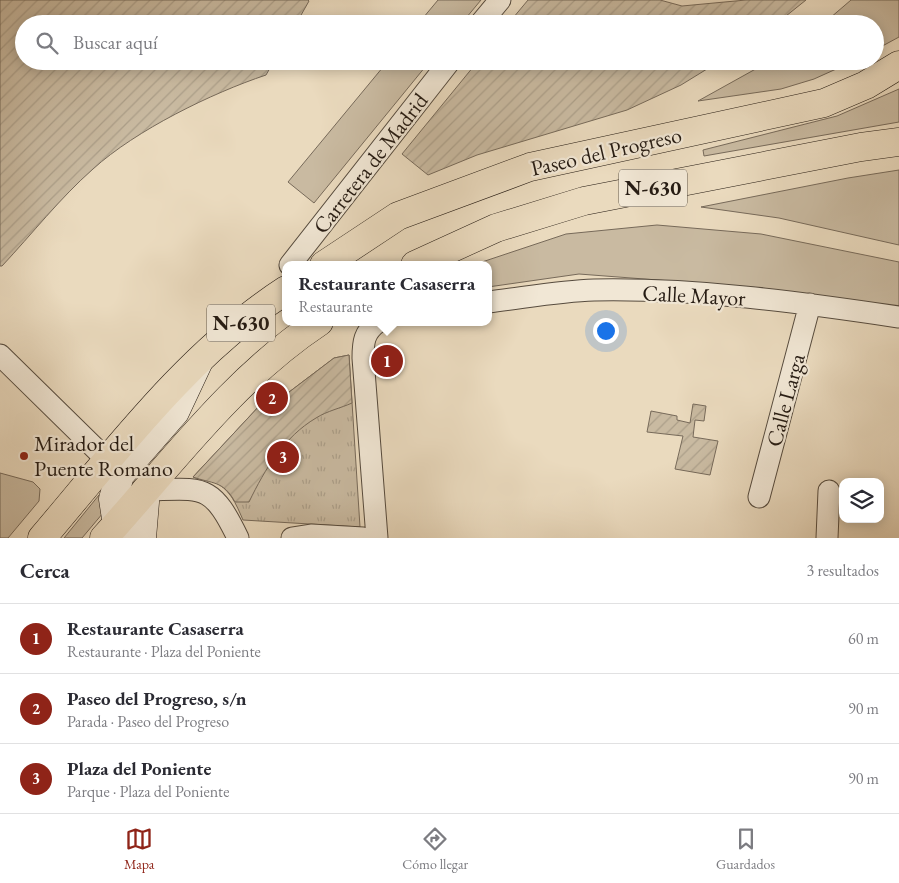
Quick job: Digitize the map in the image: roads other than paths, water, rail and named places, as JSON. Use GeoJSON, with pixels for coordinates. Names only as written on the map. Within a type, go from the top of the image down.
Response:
{"type":"FeatureCollection","features":[{"type":"Feature","properties":{"kind":"highway","name":"Paseo del Progreso"},"geometry":{"type":"LineString","coordinates":[[330,261],[398,216],[530,167],[824,103],[866,85],[899,65]]}},
{"type":"Feature","properties":{"kind":"highway","name":"Paseo del Progreso"},"geometry":{"type":"LineString","coordinates":[[424,261],[496,228],[584,201],[862,147],[899,142]]}},
{"type":"Feature","properties":{"kind":"highway","name":"N-630"},"geometry":{"type":"LineString","coordinates":[[42,538],[200,359],[261,306],[282,293]]}},
{"type":"Feature","properties":{"kind":"highway","name":"N-630"},"geometry":{"type":"LineString","coordinates":[[113,534],[146,490],[235,391],[303,332],[313,326]]}},
{"type":"Feature","properties":{"kind":"main road"},"geometry":{"type":"LineString","coordinates":[[113,534],[113,499],[120,475],[175,412],[200,359]]}},
{"type":"Feature","properties":{"kind":"main road"},"geometry":{"type":"LineString","coordinates":[[143,533],[146,490]]}},
{"type":"Feature","properties":{"kind":"street"},"geometry":{"type":"LineString","coordinates":[[488,15],[500,0]]}},
{"type":"Feature","properties":{"kind":"street","name":"Carretera de Madrid"},"geometry":{"type":"LineString","coordinates":[[293,261],[443,70]]}},
{"type":"Feature","properties":{"kind":"street"},"geometry":{"type":"LineString","coordinates":[[261,306],[282,277]]}},
{"type":"Feature","properties":{"kind":"street","name":"Calle Mayor"},"geometry":{"type":"LineString","coordinates":[[492,302],[593,290],[683,293],[810,304],[899,317]]}},
{"type":"Feature","properties":{"kind":"street","name":"Calle Larga"},"geometry":{"type":"LineString","coordinates":[[759,496],[810,304]]}},
{"type":"Feature","properties":{"kind":"street"},"geometry":{"type":"LineString","coordinates":[[373,326],[363,340],[363,348],[377,538]]}},
{"type":"Feature","properties":{"kind":"street"},"geometry":{"type":"LineString","coordinates":[[0,355],[108,461]]}},
{"type":"Feature","properties":{"kind":"street"},"geometry":{"type":"LineString","coordinates":[[143,533],[158,503],[175,489]]}},
{"type":"Feature","properties":{"kind":"street"},"geometry":{"type":"LineString","coordinates":[[146,490],[200,490],[214,498],[238,538]]}},
{"type":"Feature","properties":{"kind":"street"},"geometry":{"type":"LineString","coordinates":[[827,538],[829,491]]}},
{"type":"Feature","properties":{"kind":"street"},"geometry":{"type":"LineString","coordinates":[[292,538],[311,536],[363,538]]}},
{"type":"Feature","properties":{"kind":"place","name":"Restaurante Casaserra"},"geometry":{"type":"Point","coordinates":[387,361]}},
{"type":"Feature","properties":{"kind":"place","name":"Paseo del Progreso, s/n"},"geometry":{"type":"Point","coordinates":[272,398]}},
{"type":"Feature","properties":{"kind":"place","name":"Mirador del Puente Romano"},"geometry":{"type":"Point","coordinates":[24,456]}},
{"type":"Feature","properties":{"kind":"place","name":"Plaza del Poniente"},"geometry":{"type":"Point","coordinates":[283,457]}}]}
